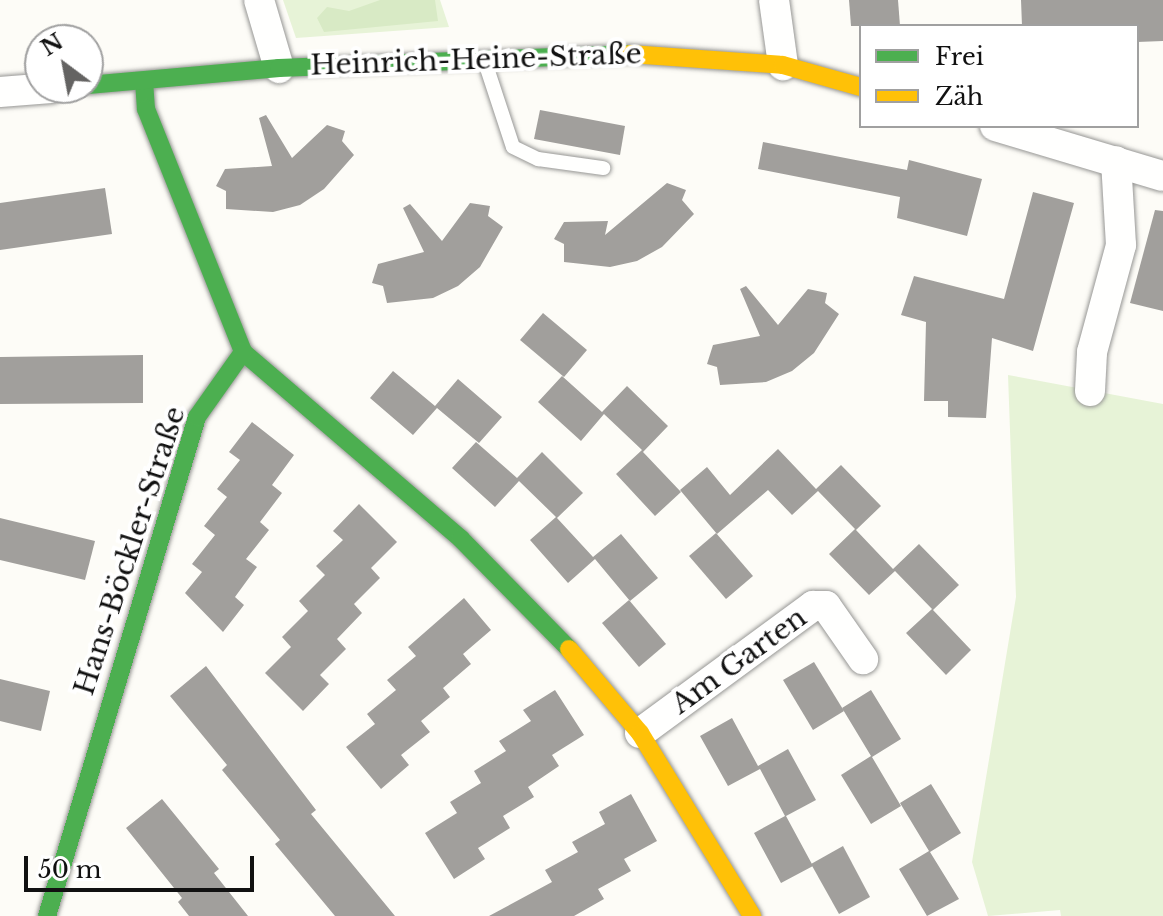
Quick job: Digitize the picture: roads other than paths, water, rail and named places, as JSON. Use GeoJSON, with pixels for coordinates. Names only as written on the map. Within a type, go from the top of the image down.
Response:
{"type":"FeatureCollection","features":[{"type":"Feature","properties":{"kind":"street"},"geometry":{"type":"LineString","coordinates":[[259,0],[279,68]]}},
{"type":"Feature","properties":{"kind":"street"},"geometry":{"type":"LineString","coordinates":[[774,0],[783,65]]}},
{"type":"Feature","properties":{"kind":"street","name":"Heinrich-Heine-Straße"},"geometry":{"type":"LineString","coordinates":[[104,84],[279,68],[484,55],[618,52],[783,65],[859,86]]}},
{"type":"Feature","properties":{"kind":"street"},"geometry":{"type":"LineString","coordinates":[[144,81],[146,109],[243,352],[461,539],[640,733],[752,916]]}},
{"type":"Feature","properties":{"kind":"street"},"geometry":{"type":"LineString","coordinates":[[0,92],[24,90]]}},
{"type":"Feature","properties":{"kind":"street"},"geometry":{"type":"LineString","coordinates":[[1002,128],[1163,176]]}},
{"type":"Feature","properties":{"kind":"street"},"geometry":{"type":"LineString","coordinates":[[1090,391],[1092,352],[1121,245],[1116,161]]}},
{"type":"Feature","properties":{"kind":"street","name":"Hans-Böckler-Straße"},"geometry":{"type":"LineString","coordinates":[[47,916],[197,417],[243,352]]}},
{"type":"Feature","properties":{"kind":"street","name":"Am Garten"},"geometry":{"type":"LineString","coordinates":[[640,733],[813,606],[826,606],[863,659]]}},
{"type":"Feature","properties":{"kind":"lane"},"geometry":{"type":"LineString","coordinates":[[484,55],[513,147],[538,159],[603,168]]}}]}
